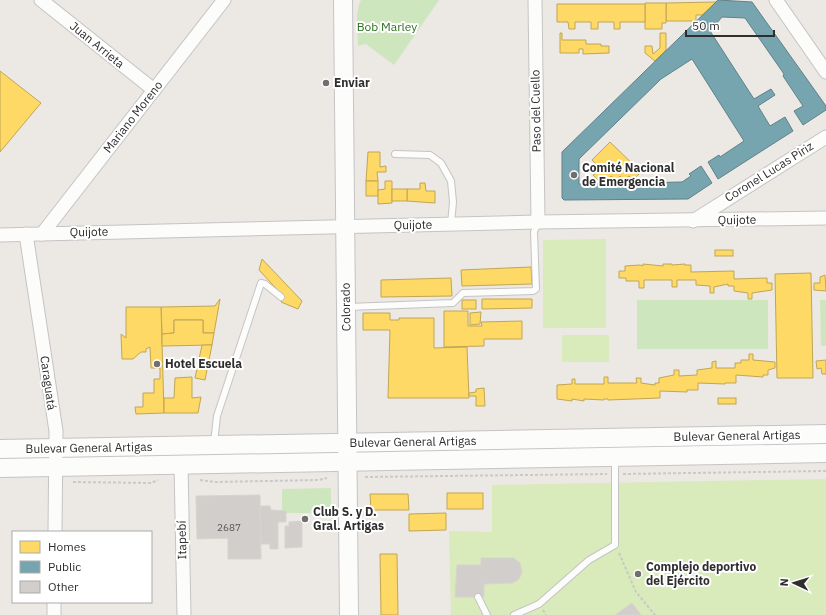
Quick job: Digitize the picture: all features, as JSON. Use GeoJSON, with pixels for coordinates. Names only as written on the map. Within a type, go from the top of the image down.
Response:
{"type":"FeatureCollection","features":[{"type":"Feature","properties":{"kind":"main road","name":"Colorado"},"geometry":{"type":"LineString","coordinates":[[343,0],[349,615]]}},
{"type":"Feature","properties":{"kind":"main road","name":"Bulevar General Artigas"},"geometry":{"type":"LineString","coordinates":[[0,450],[826,434]]}},
{"type":"Feature","properties":{"kind":"main road","name":"Bulevar General Artigas"},"geometry":{"type":"LineString","coordinates":[[0,468],[55,474],[347,468],[615,456],[826,452]]}},
{"type":"Feature","properties":{"kind":"street","name":"Juan Arrieta"},"geometry":{"type":"LineString","coordinates":[[41,0],[154,90]]}},
{"type":"Feature","properties":{"kind":"street","name":"Mariano Moreno"},"geometry":{"type":"LineString","coordinates":[[42,234],[224,0]]}},
{"type":"Feature","properties":{"kind":"street","name":"Paso del Cuello"},"geometry":{"type":"LineString","coordinates":[[535,0],[538,222]]}},
{"type":"Feature","properties":{"kind":"street"},"geometry":{"type":"LineString","coordinates":[[776,0],[824,63]]}},
{"type":"Feature","properties":{"kind":"street","name":"Coronel Lucas Píriz"},"geometry":{"type":"LineString","coordinates":[[693,221],[826,137]]}},
{"type":"Feature","properties":{"kind":"street","name":"Quijote"},"geometry":{"type":"LineString","coordinates":[[0,235],[538,222],[826,218]]}},
{"type":"Feature","properties":{"kind":"street","name":"Caraguatá"},"geometry":{"type":"LineString","coordinates":[[26,234],[56,431],[55,531]]}},
{"type":"Feature","properties":{"kind":"street","name":"Itapebí"},"geometry":{"type":"LineString","coordinates":[[181,471],[184,615]]}},
{"type":"Feature","properties":{"kind":"street"},"geometry":{"type":"LineString","coordinates":[[54,603],[54,615]]}},
{"type":"Feature","properties":{"kind":"lane"},"geometry":{"type":"LineString","coordinates":[[395,154],[430,155],[441,163],[451,181],[453,202],[451,224]]}},
{"type":"Feature","properties":{"kind":"lane"},"geometry":{"type":"LineString","coordinates":[[346,307],[453,303],[463,293],[533,291],[536,289],[534,232],[538,222]]}},
{"type":"Feature","properties":{"kind":"lane"},"geometry":{"type":"LineString","coordinates":[[214,445],[217,416],[260,283],[265,284],[281,297]]}},
{"type":"Feature","properties":{"kind":"lane"},"geometry":{"type":"LineString","coordinates":[[514,615],[539,604],[589,560],[615,545],[615,456]]}},
{"type":"Feature","properties":{"kind":"lane"},"geometry":{"type":"LineString","coordinates":[[478,597],[487,615]]}},
{"type":"Feature","properties":{"kind":"path"},"geometry":{"type":"LineString","coordinates":[[55,474],[75,483],[151,483],[181,471],[215,482],[319,480],[347,468],[371,478],[826,471]]}},
{"type":"Feature","properties":{"kind":"path"},"geometry":{"type":"LineString","coordinates":[[615,545],[636,592],[655,615]]}},
{"type":"Feature","properties":{"kind":"green space","name":"Bob Marley"},"geometry":{"type":"Polygon","coordinates":[[[361,0],[439,0],[394,65],[366,44],[358,46],[357,17],[361,0]]]}},
{"type":"Feature","properties":{"kind":"green space"},"geometry":{"type":"Polygon","coordinates":[[[606,239],[606,328],[543,328],[543,240],[606,239]]]}},
{"type":"Feature","properties":{"kind":"green space"},"geometry":{"type":"Polygon","coordinates":[[[637,300],[768,300],[768,349],[637,349],[637,300]]]}},
{"type":"Feature","properties":{"kind":"green space"},"geometry":{"type":"Polygon","coordinates":[[[820,300],[826,300],[826,346],[821,346],[820,300]]]}},
{"type":"Feature","properties":{"kind":"green space"},"geometry":{"type":"Polygon","coordinates":[[[562,335],[609,335],[609,362],[562,362],[562,335]]]}},
{"type":"Feature","properties":{"kind":"green space","name":"Complejo deportivo del Ejército"},"geometry":{"type":"Polygon","coordinates":[[[826,479],[826,615],[451,615],[449,531],[492,532],[492,485],[826,479]]]}},
{"type":"Feature","properties":{"kind":"green space"},"geometry":{"type":"Polygon","coordinates":[[[331,488],[331,513],[286,513],[286,511],[282,511],[282,489],[331,488]]]}},
{"type":"Feature","properties":{"kind":"building: Homes"},"geometry":{"type":"Polygon","coordinates":[[[716,2],[703,15],[696,15],[696,21],[666,21],[666,3],[716,2]]]}},
{"type":"Feature","properties":{"kind":"building: Homes"},"geometry":{"type":"Polygon","coordinates":[[[645,3],[666,3],[666,23],[662,23],[662,29],[645,29],[645,3]]]}},
{"type":"Feature","properties":{"kind":"building: Homes"},"geometry":{"type":"Polygon","coordinates":[[[557,4],[645,4],[645,22],[620,22],[620,29],[614,29],[614,22],[598,22],[598,29],[591,29],[591,22],[575,22],[575,29],[569,29],[568,22],[557,22],[557,4]]]}},
{"type":"Feature","properties":{"kind":"building: Homes"},"geometry":{"type":"Polygon","coordinates":[[[560,33],[562,33],[562,40],[586,40],[586,44],[601,44],[601,46],[609,46],[609,53],[583,54],[583,49],[579,49],[579,53],[560,53],[560,33]]]}},
{"type":"Feature","properties":{"kind":"building: Homes"},"geometry":{"type":"Polygon","coordinates":[[[660,33],[666,33],[666,50],[655,61],[645,53],[645,46],[652,46],[653,54],[660,48],[660,33]]]}},
{"type":"Feature","properties":{"kind":"building: Homes"},"geometry":{"type":"Polygon","coordinates":[[[0,71],[41,103],[0,152],[0,71]]]}},
{"type":"Feature","properties":{"kind":"building: Homes"},"geometry":{"type":"Polygon","coordinates":[[[610,142],[641,172],[633,180],[629,176],[624,180],[620,176],[616,180],[611,176],[607,181],[602,176],[598,180],[593,175],[596,173],[592,169],[596,164],[592,160],[610,142]]]}},
{"type":"Feature","properties":{"kind":"building: Homes"},"geometry":{"type":"Polygon","coordinates":[[[368,152],[380,152],[380,167],[386,166],[386,172],[377,172],[378,181],[366,181],[368,152]]]}},
{"type":"Feature","properties":{"kind":"building: Homes"},"geometry":{"type":"Polygon","coordinates":[[[366,181],[378,181],[378,196],[366,196],[366,181]]]}},
{"type":"Feature","properties":{"kind":"building: Homes"},"geometry":{"type":"Polygon","coordinates":[[[385,181],[392,181],[392,203],[378,204],[378,190],[385,189],[385,181]]]}},
{"type":"Feature","properties":{"kind":"building: Homes"},"geometry":{"type":"Polygon","coordinates":[[[420,183],[425,183],[426,191],[435,191],[435,203],[407,201],[407,189],[420,189],[420,183]]]}},
{"type":"Feature","properties":{"kind":"building: Homes"},"geometry":{"type":"Polygon","coordinates":[[[392,189],[407,189],[407,201],[392,201],[392,189]]]}},
{"type":"Feature","properties":{"kind":"building: Homes"},"geometry":{"type":"Polygon","coordinates":[[[715,250],[733,250],[733,256],[715,256],[715,250]]]}},
{"type":"Feature","properties":{"kind":"building: Homes"},"geometry":{"type":"Polygon","coordinates":[[[262,259],[302,301],[298,309],[281,302],[284,297],[259,270],[262,259]]]}},
{"type":"Feature","properties":{"kind":"building: Homes"},"geometry":{"type":"Polygon","coordinates":[[[643,264],[663,266],[663,264],[691,265],[691,272],[734,271],[734,279],[767,278],[767,283],[772,283],[772,290],[752,293],[752,299],[748,299],[748,293],[734,291],[734,286],[728,286],[728,284],[714,287],[714,293],[710,293],[710,286],[696,285],[696,280],[677,280],[677,287],[672,287],[672,280],[644,280],[644,288],[639,288],[639,281],[626,281],[626,278],[619,278],[619,271],[625,271],[625,266],[643,266],[643,264]]]}},
{"type":"Feature","properties":{"kind":"building: Homes"},"geometry":{"type":"Polygon","coordinates":[[[531,267],[532,284],[462,286],[461,270],[531,267]]]}},
{"type":"Feature","properties":{"kind":"building: Homes"},"geometry":{"type":"Polygon","coordinates":[[[811,273],[813,378],[777,378],[775,274],[811,273]]]}},
{"type":"Feature","properties":{"kind":"building: Homes"},"geometry":{"type":"Polygon","coordinates":[[[825,275],[826,291],[814,290],[814,283],[820,283],[820,277],[825,275]]]}},
{"type":"Feature","properties":{"kind":"building: Homes"},"geometry":{"type":"Polygon","coordinates":[[[451,278],[452,296],[381,297],[381,280],[451,278]]]}},
{"type":"Feature","properties":{"kind":"building: Homes"},"geometry":{"type":"Polygon","coordinates":[[[220,299],[214,333],[203,333],[203,320],[174,320],[174,333],[162,334],[161,307],[215,306],[220,299]]]}},
{"type":"Feature","properties":{"kind":"building: Homes"},"geometry":{"type":"Polygon","coordinates":[[[482,299],[532,299],[532,308],[482,309],[482,299]]]}},
{"type":"Feature","properties":{"kind":"building: Homes"},"geometry":{"type":"Polygon","coordinates":[[[462,300],[476,300],[476,309],[462,309],[462,300]]]}},
{"type":"Feature","properties":{"kind":"building: Homes","name":"Hotel Escuela"},"geometry":{"type":"Polygon","coordinates":[[[126,307],[161,307],[164,413],[136,414],[135,407],[143,407],[143,393],[154,393],[154,379],[160,379],[160,368],[151,368],[150,347],[146,349],[146,352],[141,352],[133,359],[122,359],[121,334],[126,338],[126,307]]]}},
{"type":"Feature","properties":{"kind":"building: Homes"},"geometry":{"type":"Polygon","coordinates":[[[444,311],[468,311],[468,326],[482,326],[481,322],[522,321],[522,339],[484,339],[484,346],[444,347],[444,311]]]}},
{"type":"Feature","properties":{"kind":"building: Homes"},"geometry":{"type":"Polygon","coordinates":[[[481,312],[480,324],[470,325],[470,313],[481,312]]]}},
{"type":"Feature","properties":{"kind":"building: Homes"},"geometry":{"type":"Polygon","coordinates":[[[363,313],[390,313],[390,320],[399,320],[399,318],[434,318],[434,348],[467,347],[469,398],[388,398],[390,330],[363,330],[363,313]]]}},
{"type":"Feature","properties":{"kind":"building: Homes"},"geometry":{"type":"Polygon","coordinates":[[[174,320],[203,320],[203,333],[214,333],[212,345],[162,346],[162,334],[174,333],[174,320]]]}},
{"type":"Feature","properties":{"kind":"building: Homes"},"geometry":{"type":"Polygon","coordinates":[[[202,345],[212,345],[205,380],[195,378],[202,345]]]}},
{"type":"Feature","properties":{"kind":"building: Homes"},"geometry":{"type":"Polygon","coordinates":[[[749,354],[753,354],[753,360],[775,362],[775,368],[768,370],[768,375],[763,375],[763,377],[736,375],[736,383],[698,383],[698,390],[687,390],[687,392],[660,391],[660,398],[608,400],[584,399],[584,401],[557,399],[557,385],[572,384],[572,379],[575,379],[575,384],[604,384],[604,377],[608,377],[608,383],[637,383],[636,378],[641,378],[641,383],[655,385],[655,383],[659,383],[659,378],[674,375],[674,370],[679,370],[679,376],[697,375],[697,370],[712,368],[712,362],[716,361],[716,368],[735,368],[735,363],[741,363],[741,360],[749,360],[749,354]]]}},
{"type":"Feature","properties":{"kind":"building: Homes"},"geometry":{"type":"Polygon","coordinates":[[[826,360],[826,374],[822,374],[821,368],[817,369],[816,361],[826,360]]]}},
{"type":"Feature","properties":{"kind":"building: Homes"},"geometry":{"type":"Polygon","coordinates":[[[192,377],[192,398],[201,397],[198,413],[164,413],[164,398],[174,398],[175,378],[192,377]]]}},
{"type":"Feature","properties":{"kind":"building: Homes"},"geometry":{"type":"Polygon","coordinates":[[[484,388],[485,406],[476,406],[476,396],[469,396],[469,393],[476,392],[476,389],[484,388]]]}},
{"type":"Feature","properties":{"kind":"building: Homes"},"geometry":{"type":"Polygon","coordinates":[[[718,398],[736,398],[736,404],[718,404],[718,398]]]}},
{"type":"Feature","properties":{"kind":"building: Homes"},"geometry":{"type":"Polygon","coordinates":[[[447,493],[483,493],[483,509],[447,509],[447,493]]]}},
{"type":"Feature","properties":{"kind":"building: Homes"},"geometry":{"type":"Polygon","coordinates":[[[370,494],[408,494],[409,510],[371,510],[370,494]]]}},
{"type":"Feature","properties":{"kind":"building: Homes"},"geometry":{"type":"Polygon","coordinates":[[[446,513],[446,530],[409,531],[409,514],[446,513]]]}},
{"type":"Feature","properties":{"kind":"building: Homes"},"geometry":{"type":"Polygon","coordinates":[[[380,554],[397,554],[398,615],[381,615],[380,554]]]}},
{"type":"Feature","properties":{"kind":"building: Public"},"geometry":{"type":"Polygon","coordinates":[[[718,0],[752,2],[826,106],[826,110],[803,125],[794,111],[803,106],[783,76],[784,74],[745,18],[722,17],[710,31],[754,99],[771,89],[775,95],[758,106],[770,126],[785,117],[793,131],[718,179],[708,162],[719,155],[720,157],[744,141],[692,59],[661,79],[579,159],[579,184],[682,182],[691,176],[689,174],[701,166],[712,183],[688,199],[564,200],[562,198],[562,152],[718,0]]]}},
{"type":"Feature","properties":{"kind":"building: Other"},"geometry":{"type":"Polygon","coordinates":[[[260,495],[261,559],[228,559],[228,538],[197,539],[196,496],[260,495]]]}},
{"type":"Feature","properties":{"kind":"building: Other"},"geometry":{"type":"Polygon","coordinates":[[[260,506],[270,506],[271,510],[286,511],[286,522],[278,522],[278,549],[270,549],[270,544],[261,544],[260,506]]]}},
{"type":"Feature","properties":{"kind":"building: Other"},"geometry":{"type":"Polygon","coordinates":[[[302,521],[302,547],[285,548],[285,526],[289,526],[289,522],[302,521]]]}},
{"type":"Feature","properties":{"kind":"building: Other"},"geometry":{"type":"Polygon","coordinates":[[[481,558],[514,558],[520,563],[522,572],[519,579],[513,583],[484,584],[484,597],[455,597],[457,565],[481,565],[481,558]]]}},
{"type":"Feature","properties":{"kind":"building: Other"},"geometry":{"type":"Polygon","coordinates":[[[632,603],[641,615],[615,615],[632,603]]]}},
{"type":"Feature","properties":{"kind":"place","name":"Enviar"},"geometry":{"type":"Point","coordinates":[326,83]}},
{"type":"Feature","properties":{"kind":"place","name":"Comité Nacional de Emergencia"},"geometry":{"type":"Point","coordinates":[574,175]}},
{"type":"Feature","properties":{"kind":"place","name":"Hotel Escuela"},"geometry":{"type":"Point","coordinates":[157,364]}},
{"type":"Feature","properties":{"kind":"place","name":"Club S. y D. Gral. Artigas"},"geometry":{"type":"Point","coordinates":[305,519]}},
{"type":"Feature","properties":{"kind":"place","name":"Complejo deportivo del Ejército"},"geometry":{"type":"Point","coordinates":[638,574]}}]}
